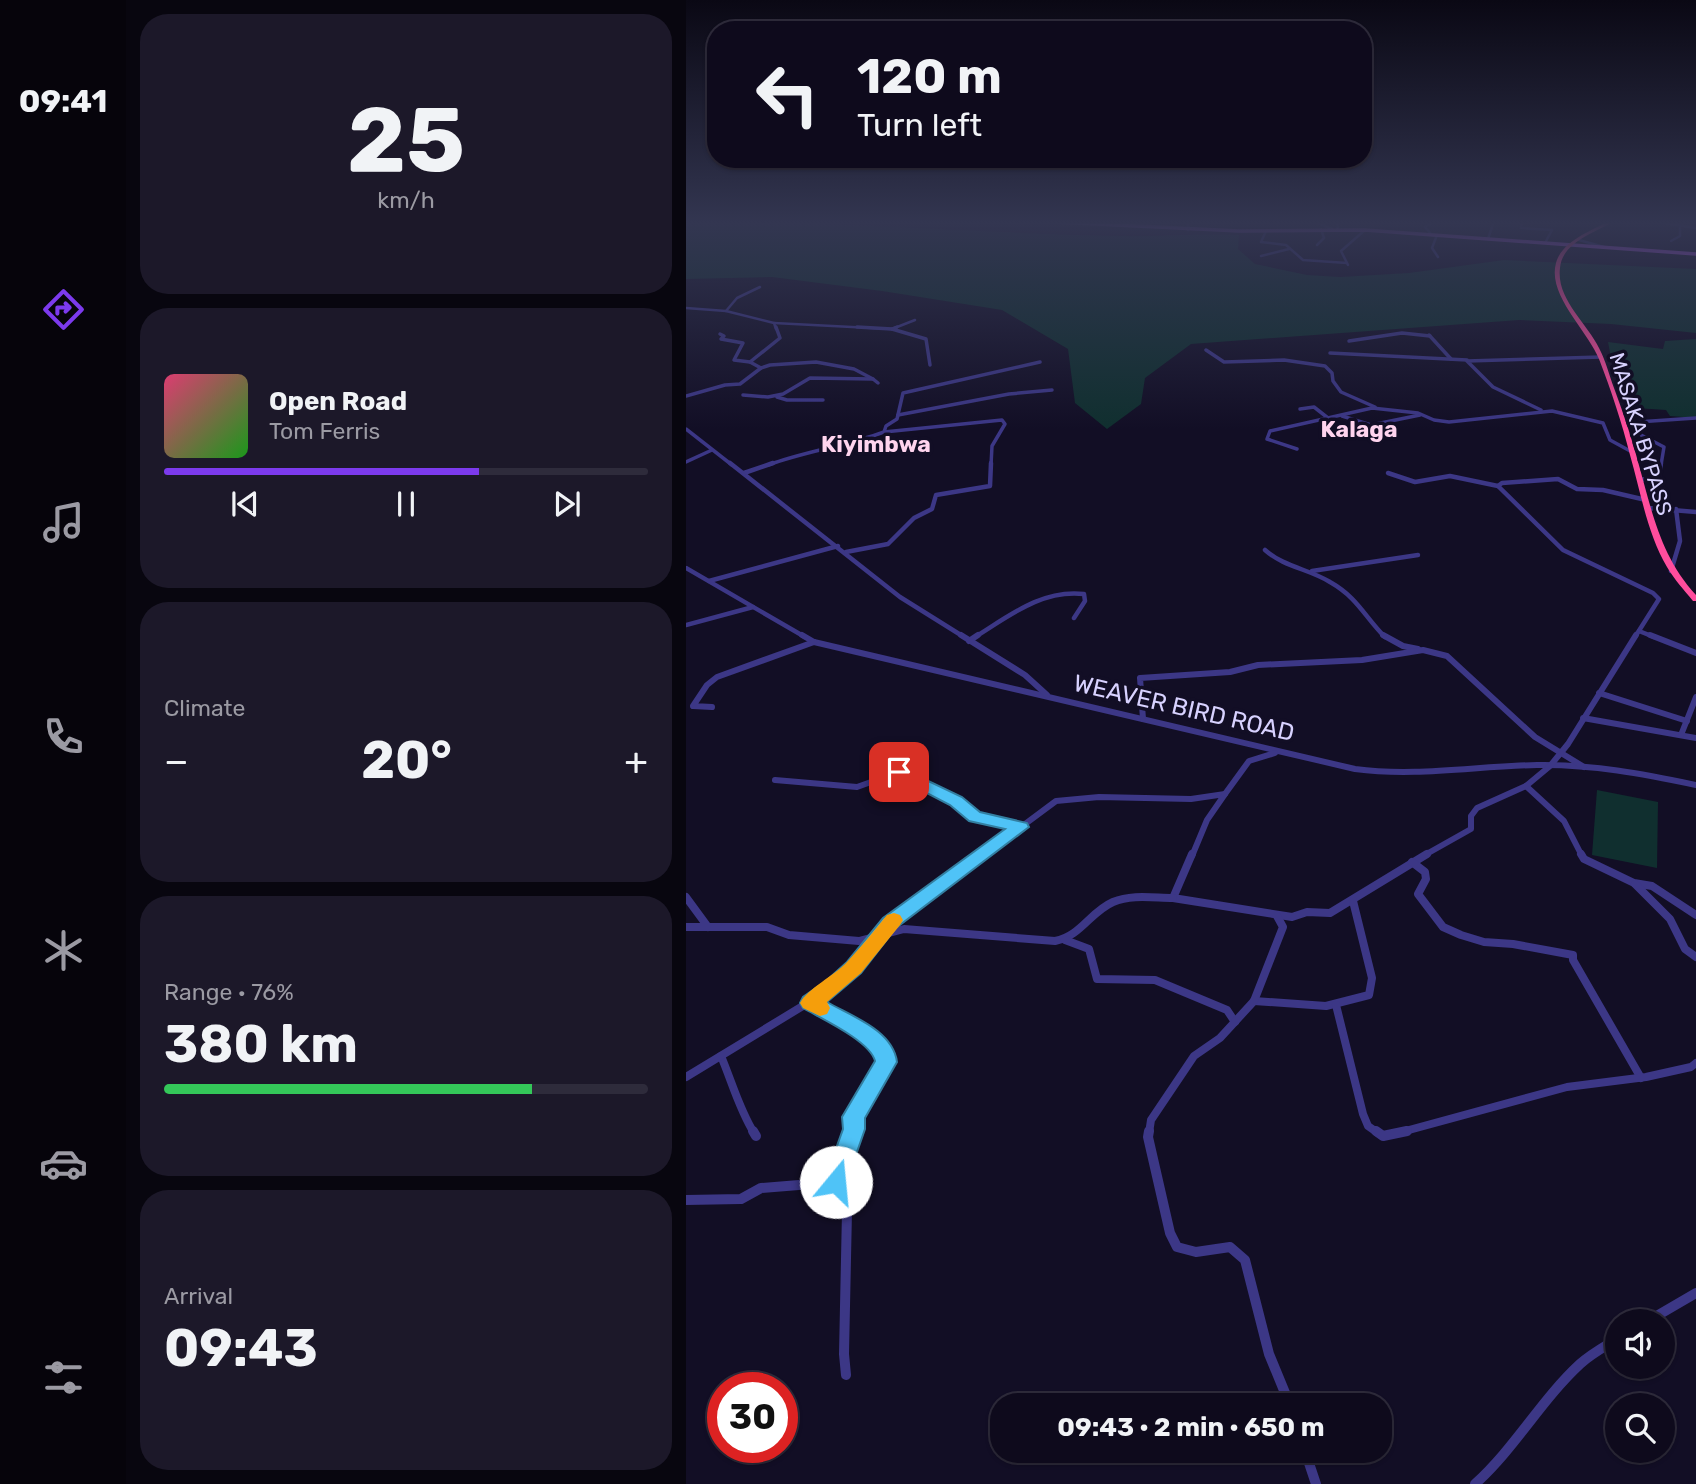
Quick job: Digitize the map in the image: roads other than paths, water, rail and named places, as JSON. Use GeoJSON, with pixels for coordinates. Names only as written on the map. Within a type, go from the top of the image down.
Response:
{"type":"FeatureCollection","features":[{"type":"Feature","properties":{"kind":"highway","name":"MASAKA BYPASS"},"geometry":{"type":"LineString","coordinates":[[1562,290],[1566,301],[1589,332],[1601,357],[1659,548],[1671,571],[1696,599]]}},
{"type":"Feature","properties":{"kind":"street"},"geometry":{"type":"LineString","coordinates":[[726,310],[737,298],[753,290]]}},
{"type":"Feature","properties":{"kind":"street"},"geometry":{"type":"LineString","coordinates":[[686,308],[726,310],[774,323],[892,329],[926,339],[930,365]]}},
{"type":"Feature","properties":{"kind":"street"},"geometry":{"type":"LineString","coordinates":[[892,329],[915,320]]}},
{"type":"Feature","properties":{"kind":"street"},"geometry":{"type":"LineString","coordinates":[[750,362],[780,338],[774,323]]}},
{"type":"Feature","properties":{"kind":"street"},"geometry":{"type":"LineString","coordinates":[[1425,331],[1451,359]]}},
{"type":"Feature","properties":{"kind":"street"},"geometry":{"type":"LineString","coordinates":[[1349,341],[1402,333],[1430,336]]}},
{"type":"Feature","properties":{"kind":"street"},"geometry":{"type":"LineString","coordinates":[[720,334],[724,336],[721,339],[724,341],[743,343],[734,360],[750,362],[761,368]]}},
{"type":"Feature","properties":{"kind":"street"},"geometry":{"type":"LineString","coordinates":[[1206,350],[1224,362],[1267,359],[1325,366],[1332,373],[1334,383],[1346,396],[1377,408],[1423,414],[1434,420],[1450,422],[1564,412],[1600,421],[1605,425],[1610,440],[1632,452]]}},
{"type":"Feature","properties":{"kind":"street"},"geometry":{"type":"LineString","coordinates":[[1330,353],[1524,361],[1601,357]]}},
{"type":"Feature","properties":{"kind":"street"},"geometry":{"type":"LineString","coordinates":[[1467,360],[1493,387],[1543,412]]}},
{"type":"Feature","properties":{"kind":"street"},"geometry":{"type":"LineString","coordinates":[[686,397],[725,385],[740,384],[761,368],[816,362],[854,369],[878,383]]}},
{"type":"Feature","properties":{"kind":"street"},"geometry":{"type":"LineString","coordinates":[[884,432],[886,426],[895,421],[898,415],[903,393],[1040,362]]}},
{"type":"Feature","properties":{"kind":"street"},"geometry":{"type":"LineString","coordinates":[[768,397],[783,394],[810,378],[873,379]]}},
{"type":"Feature","properties":{"kind":"street"},"geometry":{"type":"LineString","coordinates":[[898,415],[1009,394],[1052,390]]}},
{"type":"Feature","properties":{"kind":"street"},"geometry":{"type":"LineString","coordinates":[[743,395],[823,400]]}},
{"type":"Feature","properties":{"kind":"street"},"geometry":{"type":"LineString","coordinates":[[1300,409],[1310,406],[1328,418]]}},
{"type":"Feature","properties":{"kind":"street"},"geometry":{"type":"LineString","coordinates":[[1297,449],[1267,439],[1270,431],[1377,408]]}},
{"type":"Feature","properties":{"kind":"street"},"geometry":{"type":"LineString","coordinates":[[1342,416],[1365,426],[1423,414]]}},
{"type":"Feature","properties":{"kind":"street"},"geometry":{"type":"LineString","coordinates":[[1640,480],[1659,477],[1664,447],[1641,435],[1637,422],[1696,418]]}},
{"type":"Feature","properties":{"kind":"street"},"geometry":{"type":"LineString","coordinates":[[744,473],[797,454],[848,445],[884,432],[1002,420],[1005,424],[992,446],[990,485],[936,495],[932,509],[914,518],[891,543],[846,552]]}},
{"type":"Feature","properties":{"kind":"street"},"geometry":{"type":"LineString","coordinates":[[686,429],[900,597],[1024,675],[1049,696]]}},
{"type":"Feature","properties":{"kind":"street"},"geometry":{"type":"LineString","coordinates":[[686,462],[712,450]]}},
{"type":"Feature","properties":{"kind":"street"},"geometry":{"type":"LineString","coordinates":[[1388,472],[1415,482],[1450,475],[1497,486],[1558,480],[1580,490],[1602,490],[1646,500]]}},
{"type":"Feature","properties":{"kind":"street"},"geometry":{"type":"LineString","coordinates":[[1065,940],[1076,935],[1101,909],[1126,898],[1173,898],[1277,916],[1292,917],[1307,912],[1325,914],[1353,901],[1412,862],[1471,829],[1471,816],[1477,808],[1527,786],[1550,766],[1639,631],[1658,596],[1563,550],[1497,486]]}},
{"type":"Feature","properties":{"kind":"street"},"geometry":{"type":"LineString","coordinates":[[1648,508],[1696,512]]}},
{"type":"Feature","properties":{"kind":"street"},"geometry":{"type":"LineString","coordinates":[[1671,571],[1679,555],[1681,543],[1676,512]]}},
{"type":"Feature","properties":{"kind":"street"},"geometry":{"type":"LineString","coordinates":[[709,580],[838,546]]}},
{"type":"Feature","properties":{"kind":"street"},"geometry":{"type":"LineString","coordinates":[[1265,550],[1282,564],[1310,572],[1358,602],[1383,637],[1401,646],[1447,656],[1528,731],[1585,767]]}},
{"type":"Feature","properties":{"kind":"street"},"geometry":{"type":"LineString","coordinates":[[1310,572],[1418,555]]}},
{"type":"Feature","properties":{"kind":"street","name":"WEAVER BIRD ROAD"},"geometry":{"type":"LineString","coordinates":[[686,568],[814,642],[1371,772],[1585,767],[1645,774],[1696,785]]}},
{"type":"Feature","properties":{"kind":"street"},"geometry":{"type":"LineString","coordinates":[[969,641],[1054,594],[1084,594],[1085,601],[1074,618]]}},
{"type":"Feature","properties":{"kind":"street"},"geometry":{"type":"LineString","coordinates":[[686,625],[753,607]]}},
{"type":"Feature","properties":{"kind":"street"},"geometry":{"type":"LineString","coordinates":[[1639,631],[1696,653]]}},
{"type":"Feature","properties":{"kind":"street"},"geometry":{"type":"LineString","coordinates":[[712,707],[693,706],[710,682],[731,671],[814,642]]}},
{"type":"Feature","properties":{"kind":"street"},"geometry":{"type":"LineString","coordinates":[[1143,719],[1140,678],[1230,672],[1258,665],[1362,660],[1423,650]]}},
{"type":"Feature","properties":{"kind":"street"},"geometry":{"type":"LineString","coordinates":[[1599,693],[1638,703],[1687,721]]}},
{"type":"Feature","properties":{"kind":"street"},"geometry":{"type":"LineString","coordinates":[[1681,736],[1696,697]]}},
{"type":"Feature","properties":{"kind":"street"},"geometry":{"type":"LineString","coordinates":[[1583,718],[1696,738]]}},
{"type":"Feature","properties":{"kind":"street"},"geometry":{"type":"LineString","coordinates":[[1173,898],[1207,820],[1246,760],[1254,755],[1284,752]]}},
{"type":"Feature","properties":{"kind":"street"},"geometry":{"type":"LineString","coordinates":[[775,780],[857,787],[899,772],[956,801],[975,816],[1021,827]]}},
{"type":"Feature","properties":{"kind":"street"},"geometry":{"type":"LineString","coordinates":[[1527,786],[1564,821],[1581,856],[1634,883],[1652,886],[1696,915]]}},
{"type":"Feature","properties":{"kind":"street"},"geometry":{"type":"LineString","coordinates":[[686,1077],[834,987],[890,923],[1048,806],[1070,798],[1191,799],[1225,794]]}},
{"type":"Feature","properties":{"kind":"street"},"geometry":{"type":"LineString","coordinates":[[1412,862],[1426,872],[1426,879],[1418,894],[1443,927],[1484,942],[1513,944],[1573,956],[1641,1078]]}},
{"type":"Feature","properties":{"kind":"street"},"geometry":{"type":"LineString","coordinates":[[1634,883],[1670,919],[1685,949],[1696,957]]}},
{"type":"Feature","properties":{"kind":"street"},"geometry":{"type":"LineString","coordinates":[[686,897],[708,927]]}},
{"type":"Feature","properties":{"kind":"street"},"geometry":{"type":"LineString","coordinates":[[1254,1001],[1336,1005],[1369,995],[1372,988],[1364,939],[1353,901]]}},
{"type":"Feature","properties":{"kind":"street"},"geometry":{"type":"LineString","coordinates":[[1277,916],[1283,927]]}},
{"type":"Feature","properties":{"kind":"street"},"geometry":{"type":"LineString","coordinates":[[1285,1393],[1269,1354],[1245,1260],[1239,1250],[1230,1246],[1191,1254],[1177,1247],[1170,1233],[1148,1138],[1151,1120],[1182,1071],[1194,1056],[1220,1038],[1254,1001],[1283,927],[1292,917]]}},
{"type":"Feature","properties":{"kind":"street"},"geometry":{"type":"LineString","coordinates":[[686,927],[767,927],[789,935],[847,940],[877,937],[904,929],[1065,940],[1089,949],[1097,979],[1149,978],[1227,1010],[1246,1010]]}},
{"type":"Feature","properties":{"kind":"street"},"geometry":{"type":"LineString","coordinates":[[811,1003],[874,1040],[885,1054],[886,1062],[853,1117],[854,1129],[836,1182],[838,1196],[847,1211],[844,1354],[846,1375]]}},
{"type":"Feature","properties":{"kind":"street"},"geometry":{"type":"LineString","coordinates":[[1336,1005],[1363,1114],[1368,1126],[1383,1136],[1427,1127],[1567,1087],[1641,1078],[1691,1067],[1696,1063]]}},
{"type":"Feature","properties":{"kind":"street"},"geometry":{"type":"LineString","coordinates":[[1227,1010],[1235,1022]]}},
{"type":"Feature","properties":{"kind":"street"},"geometry":{"type":"LineString","coordinates":[[721,1056],[741,1113],[756,1136]]}},
{"type":"Feature","properties":{"kind":"street"},"geometry":{"type":"LineString","coordinates":[[686,1200],[741,1199],[761,1188],[836,1182]]}},
{"type":"Feature","properties":{"kind":"street"},"geometry":{"type":"LineString","coordinates":[[1669,1309],[1696,1293]]}},
{"type":"Feature","properties":{"kind":"street"},"geometry":{"type":"LineString","coordinates":[[1475,1484],[1492,1469],[1581,1363],[1605,1347]]}},
{"type":"Feature","properties":{"kind":"street"},"geometry":{"type":"LineString","coordinates":[[1309,1463],[1316,1484]]}},
{"type":"Feature","properties":{"kind":"district","name":"Kalaga"},"geometry":{"type":"Point","coordinates":[1359,429]}},
{"type":"Feature","properties":{"kind":"district","name":"Kiyimbwa"},"geometry":{"type":"Point","coordinates":[876,444]}}]}
